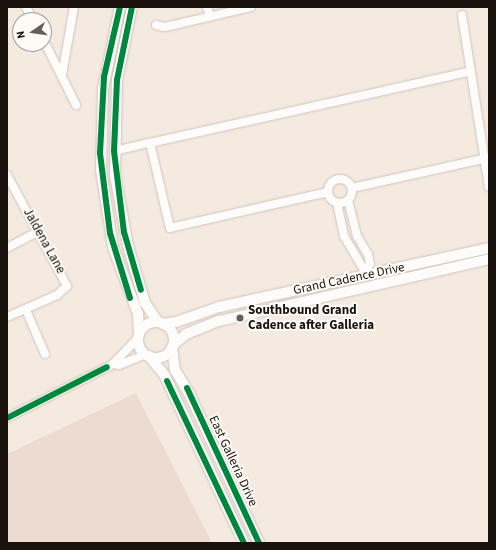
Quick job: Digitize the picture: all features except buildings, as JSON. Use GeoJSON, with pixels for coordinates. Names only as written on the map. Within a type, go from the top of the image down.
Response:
{"type":"FeatureCollection","features":[{"type":"Feature","properties":{"kind":"main road"},"geometry":{"type":"LineString","coordinates":[[120,7],[103,89],[101,170],[113,247],[138,314],[140,347],[148,355],[160,357],[172,346],[173,335],[160,323],[145,303],[128,246],[118,196],[114,151],[117,80],[132,7]]}},
{"type":"Feature","properties":{"kind":"main road","name":"Grand Cadence Drive"},"geometry":{"type":"LineString","coordinates":[[160,323],[182,321],[219,307],[366,272],[489,248]]}},
{"type":"Feature","properties":{"kind":"main road","name":"Grand Cadence Drive"},"geometry":{"type":"LineString","coordinates":[[172,346],[186,334],[219,321],[369,285],[489,259]]}},
{"type":"Feature","properties":{"kind":"main road"},"geometry":{"type":"LineString","coordinates":[[366,272],[369,285]]}},
{"type":"Feature","properties":{"kind":"main road"},"geometry":{"type":"LineString","coordinates":[[139,336],[146,325],[160,323]]}},
{"type":"Feature","properties":{"kind":"main road","name":"East Galleria Drive"},"geometry":{"type":"LineString","coordinates":[[172,346],[175,370],[189,393],[259,543]]}},
{"type":"Feature","properties":{"kind":"main road","name":"East Galleria Drive"},"geometry":{"type":"LineString","coordinates":[[148,355],[165,376],[244,543]]}},
{"type":"Feature","properties":{"kind":"street"},"geometry":{"type":"LineString","coordinates":[[62,76],[74,7]]}},
{"type":"Feature","properties":{"kind":"street"},"geometry":{"type":"LineString","coordinates":[[207,7],[210,16]]}},
{"type":"Feature","properties":{"kind":"street"},"geometry":{"type":"LineString","coordinates":[[156,25],[165,27],[251,7]]}},
{"type":"Feature","properties":{"kind":"street"},"geometry":{"type":"LineString","coordinates":[[462,15],[483,159],[489,187]]}},
{"type":"Feature","properties":{"kind":"street"},"geometry":{"type":"LineString","coordinates":[[50,52],[76,105]]}},
{"type":"Feature","properties":{"kind":"street"},"geometry":{"type":"LineString","coordinates":[[114,151],[471,71]]}},
{"type":"Feature","properties":{"kind":"street"},"geometry":{"type":"LineString","coordinates":[[150,143],[170,228],[328,192]]}},
{"type":"Feature","properties":{"kind":"street"},"geometry":{"type":"LineString","coordinates":[[352,188],[483,159]]}},
{"type":"Feature","properties":{"kind":"street","name":"Jaldena Lane"},"geometry":{"type":"LineString","coordinates":[[7,175],[39,231],[67,286],[64,291],[26,310]]}},
{"type":"Feature","properties":{"kind":"street"},"geometry":{"type":"LineString","coordinates":[[328,192],[330,184],[337,179],[345,179],[352,188]]}},
{"type":"Feature","properties":{"kind":"street"},"geometry":{"type":"LineString","coordinates":[[328,192],[337,203],[344,236],[359,266],[366,272],[370,264],[368,254],[357,236],[348,200],[352,188]]}},
{"type":"Feature","properties":{"kind":"street"},"geometry":{"type":"LineString","coordinates":[[337,203],[348,200]]}},
{"type":"Feature","properties":{"kind":"street"},"geometry":{"type":"LineString","coordinates":[[7,248],[39,231]]}},
{"type":"Feature","properties":{"kind":"street"},"geometry":{"type":"LineString","coordinates":[[7,317],[26,310],[45,354]]}},
{"type":"Feature","properties":{"kind":"street"},"geometry":{"type":"LineString","coordinates":[[7,418],[113,364],[139,336]]}},
{"type":"Feature","properties":{"kind":"street"},"geometry":{"type":"LineString","coordinates":[[113,364],[119,365],[148,355]]}},
{"type":"Feature","properties":{"kind":"shaded area"},"geometry":{"type":"Polygon","coordinates":[[[136,393],[212,543],[7,543],[7,454],[136,393]]]}},
{"type":"Feature","properties":{"kind":"cycle path"},"geometry":{"type":"LineString","coordinates":[[120,7],[104,77],[100,153],[110,233],[130,298]]}},
{"type":"Feature","properties":{"kind":"cycle path"},"geometry":{"type":"LineString","coordinates":[[132,7],[117,80],[114,151],[124,232],[141,290]]}},
{"type":"Feature","properties":{"kind":"cycle path"},"geometry":{"type":"LineString","coordinates":[[7,418],[107,367]]}},
{"type":"Feature","properties":{"kind":"cycle path"},"geometry":{"type":"LineString","coordinates":[[167,381],[244,543]]}},
{"type":"Feature","properties":{"kind":"cycle path"},"geometry":{"type":"LineString","coordinates":[[187,388],[259,543]]}},
{"type":"Feature","properties":{"kind":"place","name":"Southbound Grand Cadence after Galleria"},"geometry":{"type":"Point","coordinates":[240,318]}}]}
